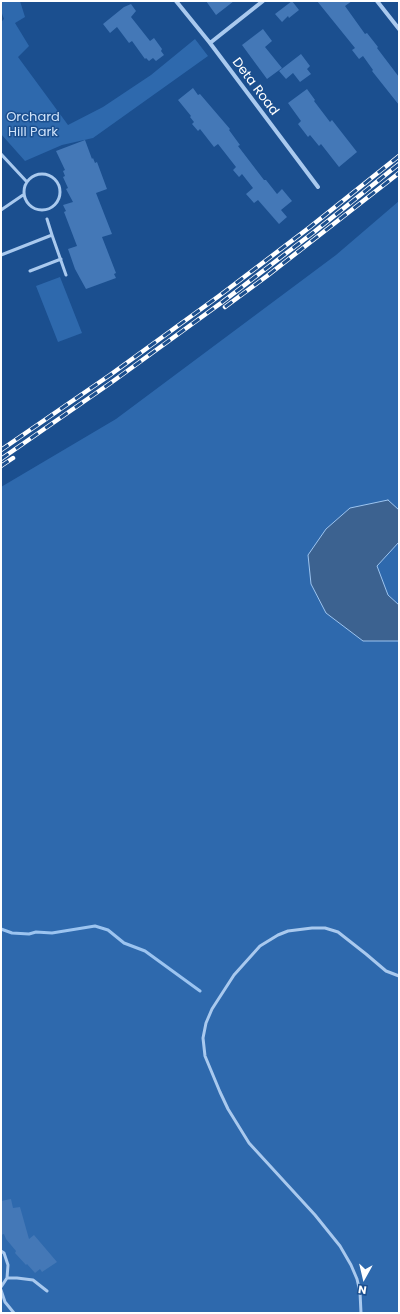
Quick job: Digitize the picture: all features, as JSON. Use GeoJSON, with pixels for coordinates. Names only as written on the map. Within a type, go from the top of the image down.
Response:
{"type":"FeatureCollection","features":[{"type":"Feature","properties":{"kind":"street","name":"Deta Road"},"geometry":{"type":"LineString","coordinates":[[176,1],[210,43],[318,187]]}},
{"type":"Feature","properties":{"kind":"street"},"geometry":{"type":"LineString","coordinates":[[210,43],[263,1]]}},
{"type":"Feature","properties":{"kind":"street"},"geometry":{"type":"LineString","coordinates":[[377,1],[399,28]]}},
{"type":"Feature","properties":{"kind":"lane"},"geometry":{"type":"LineString","coordinates":[[1,154],[27,182]]}},
{"type":"Feature","properties":{"kind":"lane"},"geometry":{"type":"LineString","coordinates":[[38,174],[51,176],[60,186],[61,193],[59,200],[55,205],[43,211],[36,210],[30,206],[24,195],[24,189],[27,182],[38,174]]}},
{"type":"Feature","properties":{"kind":"lane"},"geometry":{"type":"LineString","coordinates":[[1,210],[24,195]]}},
{"type":"Feature","properties":{"kind":"lane"},"geometry":{"type":"LineString","coordinates":[[47,219],[66,275]]}},
{"type":"Feature","properties":{"kind":"lane"},"geometry":{"type":"LineString","coordinates":[[1,255],[52,235]]}},
{"type":"Feature","properties":{"kind":"lane"},"geometry":{"type":"LineString","coordinates":[[30,271],[61,259]]}},
{"type":"Feature","properties":{"kind":"lane"},"geometry":{"type":"LineString","coordinates":[[361,1313],[360,1292],[357,1279],[351,1265],[340,1246],[315,1215],[249,1143],[228,1109],[220,1092],[205,1056],[203,1038],[206,1023],[212,1009],[234,975],[260,946],[288,931],[325,928],[338,932],[386,971],[399,976]]}},
{"type":"Feature","properties":{"kind":"lane"},"geometry":{"type":"LineString","coordinates":[[1,1251],[4,1253],[8,1265],[7,1278],[1,1287]]}},
{"type":"Feature","properties":{"kind":"lane"},"geometry":{"type":"LineString","coordinates":[[7,1278],[33,1280],[47,1291]]}},
{"type":"Feature","properties":{"kind":"lane"},"geometry":{"type":"LineString","coordinates":[[1,1290],[5,1302],[14,1313]]}},
{"type":"Feature","properties":{"kind":"green space","name":"Orchard Hill Park"},"geometry":{"type":"Polygon","coordinates":[[[1,1],[20,1],[25,17],[15,23],[29,46],[18,57],[68,125],[103,107],[151,75],[195,39],[208,56],[93,138],[62,145],[25,161],[1,134],[1,22],[4,19],[1,11],[1,1]]]}},
{"type":"Feature","properties":{"kind":"green space"},"geometry":{"type":"Polygon","coordinates":[[[399,201],[399,1313],[1,1313],[1,487],[116,419],[336,255],[399,201]]]}},
{"type":"Feature","properties":{"kind":"green space"},"geometry":{"type":"Polygon","coordinates":[[[60,277],[82,333],[58,342],[36,286],[60,277]]]}},
{"type":"Feature","properties":{"kind":"shaded area"},"geometry":{"type":"Polygon","coordinates":[[[388,500],[399,510],[399,542],[377,566],[388,595],[399,605],[399,641],[363,641],[326,613],[311,584],[308,555],[326,529],[350,508],[388,500]]]}},
{"type":"Feature","properties":{"kind":"building"},"geometry":{"type":"Polygon","coordinates":[[[206,1],[234,1],[216,15],[206,1]]]}},
{"type":"Feature","properties":{"kind":"building"},"geometry":{"type":"Polygon","coordinates":[[[292,1],[299,10],[289,18],[288,16],[282,22],[275,14],[292,1]]]}},
{"type":"Feature","properties":{"kind":"building"},"geometry":{"type":"Polygon","coordinates":[[[317,1],[352,1],[345,6],[365,34],[367,33],[378,47],[377,48],[399,77],[399,105],[372,71],[373,70],[363,56],[359,59],[352,50],[355,48],[317,1]]]}},
{"type":"Feature","properties":{"kind":"building"},"geometry":{"type":"Polygon","coordinates":[[[131,4],[136,11],[131,17],[150,41],[154,38],[162,49],[161,51],[164,55],[156,61],[153,58],[149,61],[146,58],[145,59],[132,41],[129,43],[117,27],[110,33],[103,24],[124,7],[131,4]]]}},
{"type":"Feature","properties":{"kind":"building"},"geometry":{"type":"Polygon","coordinates":[[[263,29],[272,41],[265,47],[282,68],[267,79],[242,45],[263,29]]]}},
{"type":"Feature","properties":{"kind":"building"},"geometry":{"type":"Polygon","coordinates":[[[301,54],[310,66],[307,69],[311,74],[300,82],[293,73],[286,79],[279,71],[301,54]]]}},
{"type":"Feature","properties":{"kind":"building"},"geometry":{"type":"Polygon","coordinates":[[[193,88],[230,129],[229,130],[240,145],[238,146],[264,180],[266,180],[277,194],[282,189],[292,201],[281,210],[287,217],[279,224],[258,200],[254,203],[246,194],[253,188],[242,174],[239,177],[233,170],[236,167],[218,144],[214,147],[200,129],[198,131],[192,124],[194,122],[190,117],[191,116],[178,100],[193,88]]]}},
{"type":"Feature","properties":{"kind":"building"},"geometry":{"type":"Polygon","coordinates":[[[307,89],[330,122],[332,120],[357,152],[339,167],[321,144],[319,146],[310,135],[308,137],[298,124],[301,121],[288,103],[307,89]]]}},
{"type":"Feature","properties":{"kind":"building"},"geometry":{"type":"Polygon","coordinates":[[[85,140],[92,159],[93,158],[95,163],[97,162],[107,189],[96,193],[112,234],[102,237],[116,273],[114,274],[116,278],[86,289],[75,269],[68,249],[77,246],[64,212],[66,211],[63,205],[73,202],[66,189],[68,188],[63,177],[65,176],[63,171],[65,170],[56,151],[85,140]]]}},
{"type":"Feature","properties":{"kind":"building"},"geometry":{"type":"Polygon","coordinates":[[[11,1199],[13,1208],[20,1207],[29,1239],[34,1235],[57,1262],[42,1272],[40,1269],[35,1273],[27,1264],[26,1265],[15,1253],[16,1251],[6,1239],[4,1234],[1,1235],[1,1201],[11,1199]]]}},
{"type":"Feature","properties":{"kind":"waterway"},"geometry":{"type":"LineString","coordinates":[[1,929],[12,933],[29,934],[36,932],[52,933],[95,926],[108,930],[124,943],[145,951],[200,991]]}},
{"type":"Feature","properties":{"kind":"railway"},"geometry":{"type":"LineString","coordinates":[[1,450],[110,375],[219,296],[310,227],[399,156]]}},
{"type":"Feature","properties":{"kind":"railway"},"geometry":{"type":"LineString","coordinates":[[1,459],[112,382],[221,303],[314,232],[399,164]]}},
{"type":"Feature","properties":{"kind":"railway"},"geometry":{"type":"LineString","coordinates":[[225,307],[399,173]]}},
{"type":"Feature","properties":{"kind":"railway"},"geometry":{"type":"LineString","coordinates":[[1,466],[13,458]]}}]}
